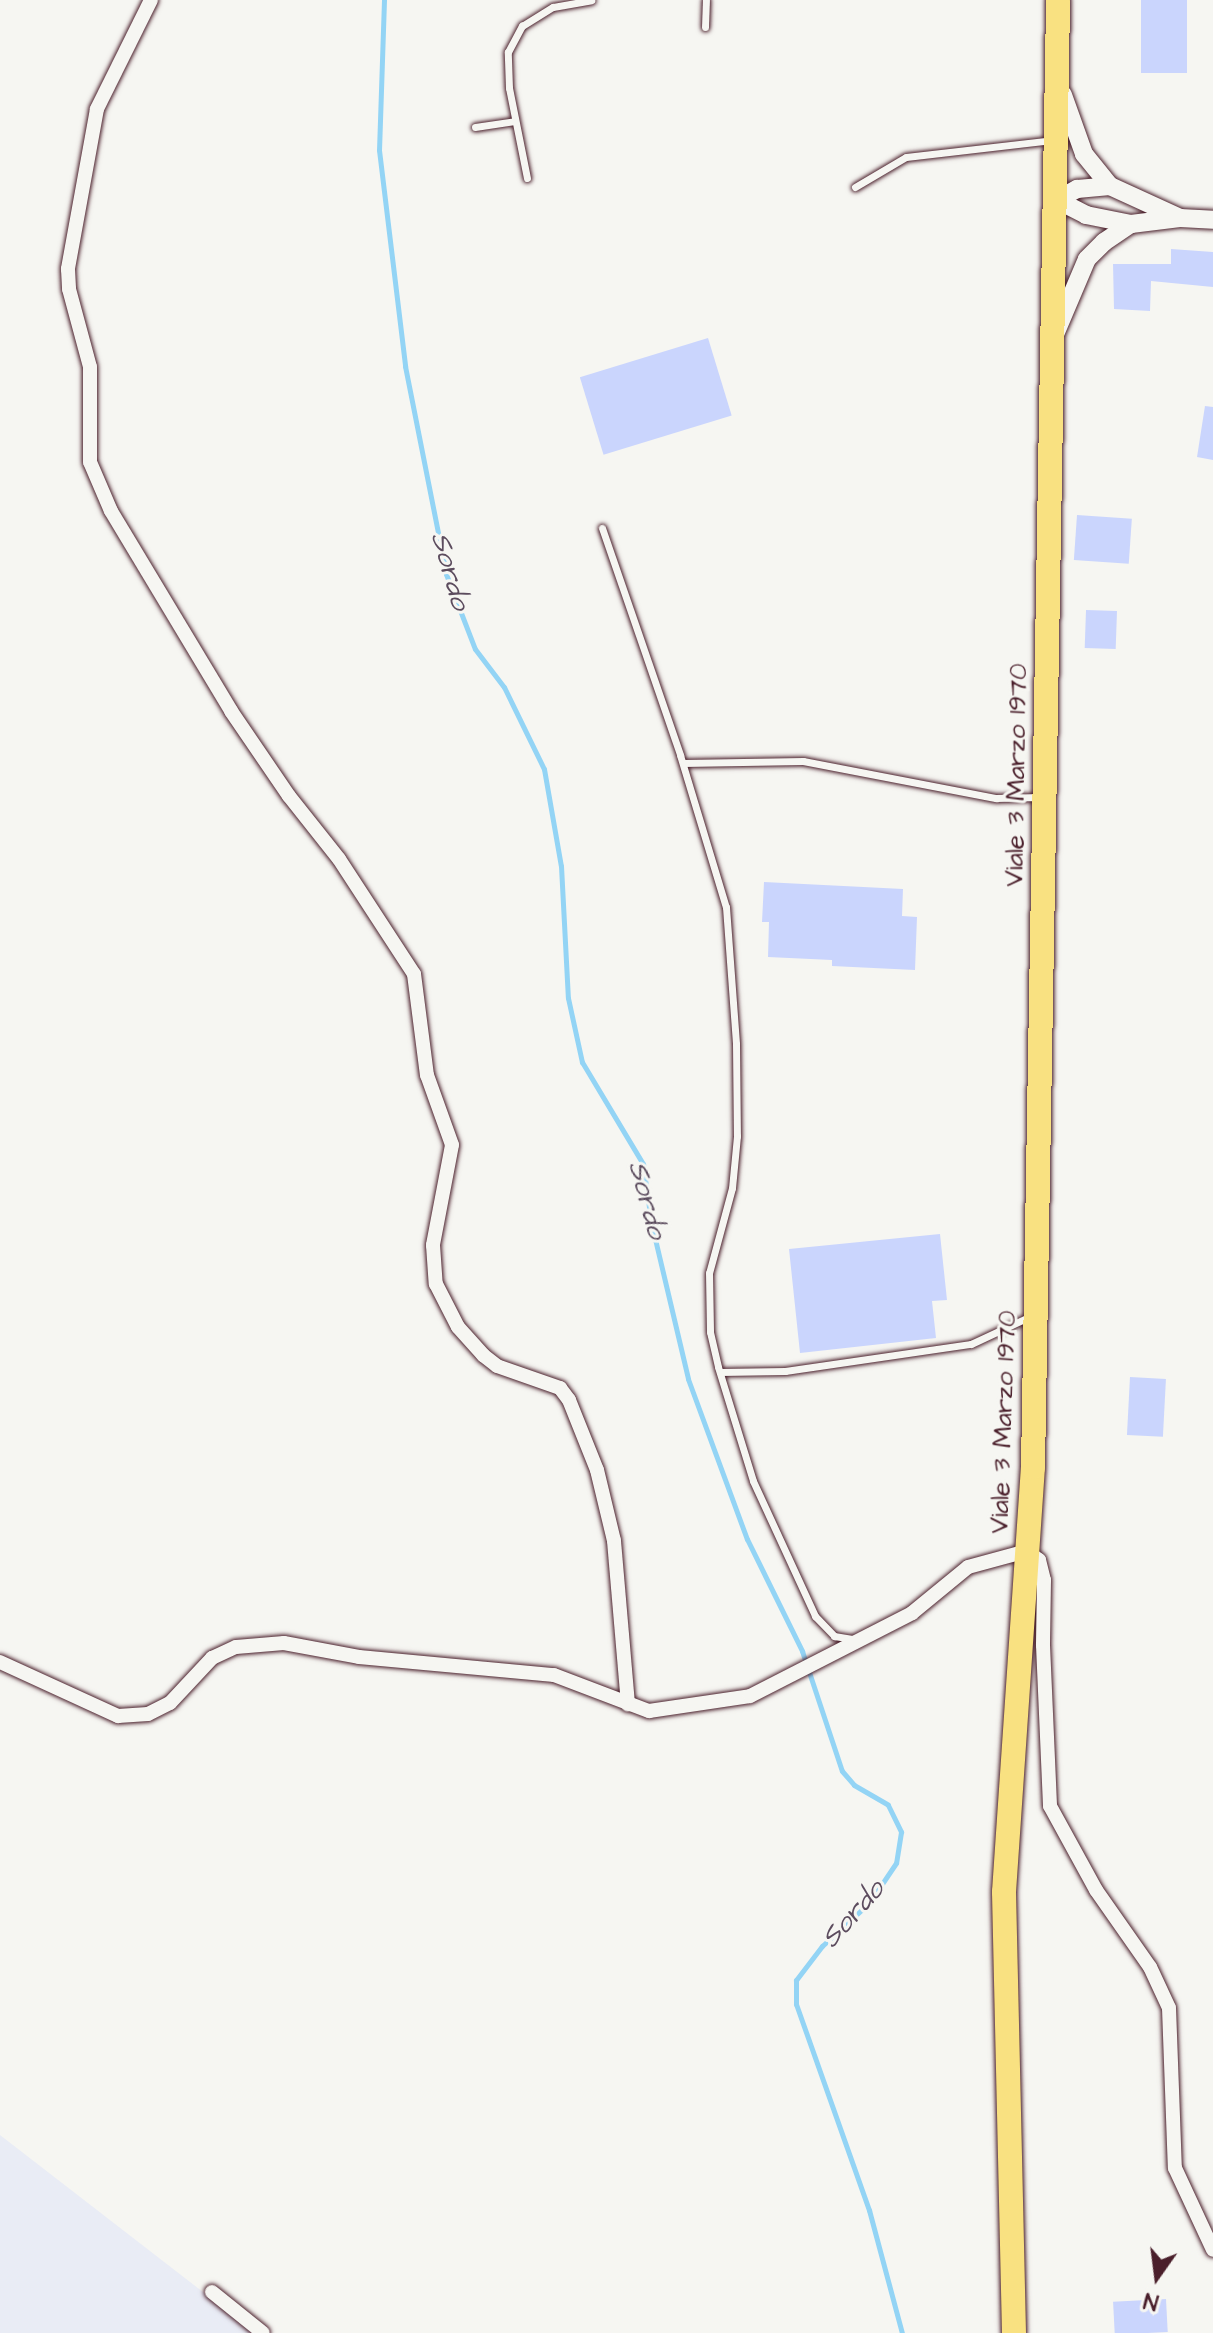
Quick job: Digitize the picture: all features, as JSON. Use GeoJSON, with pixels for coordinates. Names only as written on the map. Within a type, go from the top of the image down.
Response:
{"type":"FeatureCollection","features":[{"type":"Feature","properties":{"kind":"main road","name":"Viale 3 Marzo 1970"},"geometry":{"type":"LineString","coordinates":[[1014,2333],[1004,1892],[1033,1467],[1050,345],[1057,200],[1058,0]]}},
{"type":"Feature","properties":{"kind":"street"},"geometry":{"type":"LineString","coordinates":[[151,0],[97,109],[68,269],[69,289],[90,367],[90,462],[111,511],[231,711],[289,796],[339,859],[414,974],[427,1075],[452,1145],[433,1245],[436,1284],[458,1327],[483,1355],[497,1366],[560,1388],[569,1400],[597,1470],[614,1541],[628,1704]]}},
{"type":"Feature","properties":{"kind":"street"},"geometry":{"type":"LineString","coordinates":[[1058,75],[1069,119],[1084,154],[1110,186],[1180,218]]}},
{"type":"Feature","properties":{"kind":"street"},"geometry":{"type":"LineString","coordinates":[[1057,200],[1077,189],[1110,186]]}},
{"type":"Feature","properties":{"kind":"street"},"geometry":{"type":"LineString","coordinates":[[1057,200],[1086,215],[1131,224],[1180,218],[1213,220]]}},
{"type":"Feature","properties":{"kind":"street"},"geometry":{"type":"LineString","coordinates":[[1050,345],[1087,259],[1104,242],[1131,224]]}},
{"type":"Feature","properties":{"kind":"street"},"geometry":{"type":"LineString","coordinates":[[0,1662],[118,1716],[148,1714],[170,1703],[212,1658],[236,1647],[284,1643],[359,1657],[554,1675],[649,1711],[750,1696],[912,1613],[968,1567],[1027,1551],[1039,1560],[1044,1580],[1043,1645],[1050,1806],[1096,1890],[1150,1967],[1169,2008],[1175,2168],[1213,2250]]}},
{"type":"Feature","properties":{"kind":"street"},"geometry":{"type":"LineString","coordinates":[[212,2292],[263,2333]]}},
{"type":"Feature","properties":{"kind":"lane"},"geometry":{"type":"LineString","coordinates":[[527,178],[509,88],[508,52],[522,26],[553,7],[591,0]]}},
{"type":"Feature","properties":{"kind":"lane"},"geometry":{"type":"LineString","coordinates":[[705,27],[706,0]]}},
{"type":"Feature","properties":{"kind":"lane"},"geometry":{"type":"LineString","coordinates":[[475,127],[515,121]]}},
{"type":"Feature","properties":{"kind":"lane"},"geometry":{"type":"LineString","coordinates":[[855,187],[906,157],[1058,139]]}},
{"type":"Feature","properties":{"kind":"lane"},"geometry":{"type":"LineString","coordinates":[[602,528],[683,763],[726,907],[736,1044],[737,1136],[732,1188],[709,1273],[710,1332],[753,1481],[815,1616],[834,1636],[860,1640]]}},
{"type":"Feature","properties":{"kind":"lane"},"geometry":{"type":"LineString","coordinates":[[683,763],[803,761],[996,798],[1045,796]]}},
{"type":"Feature","properties":{"kind":"lane"},"geometry":{"type":"LineString","coordinates":[[720,1372],[785,1371],[971,1344],[1037,1314]]}},
{"type":"Feature","properties":{"kind":"shaded area"},"geometry":{"type":"Polygon","coordinates":[[[0,2135],[256,2333],[0,2333],[0,2135]]]}},
{"type":"Feature","properties":{"kind":"building"},"geometry":{"type":"Polygon","coordinates":[[[1141,0],[1187,0],[1187,73],[1141,73],[1141,0]]]}},
{"type":"Feature","properties":{"kind":"building"},"geometry":{"type":"Polygon","coordinates":[[[1171,249],[1213,252],[1213,287],[1151,281],[1150,311],[1114,309],[1113,264],[1171,264],[1171,249]]]}},
{"type":"Feature","properties":{"kind":"building"},"geometry":{"type":"Polygon","coordinates":[[[708,338],[732,415],[604,455],[580,377],[708,338]]]}},
{"type":"Feature","properties":{"kind":"building"},"geometry":{"type":"Polygon","coordinates":[[[1205,406],[1213,407],[1213,460],[1197,457],[1205,406]]]}},
{"type":"Feature","properties":{"kind":"building"},"geometry":{"type":"Polygon","coordinates":[[[1077,515],[1132,519],[1129,564],[1074,560],[1077,515]]]}},
{"type":"Feature","properties":{"kind":"building"},"geometry":{"type":"Polygon","coordinates":[[[1086,610],[1117,611],[1116,649],[1085,648],[1086,610]]]}},
{"type":"Feature","properties":{"kind":"building"},"geometry":{"type":"Polygon","coordinates":[[[764,882],[903,889],[902,916],[917,917],[915,970],[832,966],[832,960],[768,957],[769,922],[762,922],[764,882]]]}},
{"type":"Feature","properties":{"kind":"building"},"geometry":{"type":"Polygon","coordinates":[[[940,1234],[947,1300],[932,1301],[936,1338],[800,1353],[789,1249],[940,1234]]]}},
{"type":"Feature","properties":{"kind":"building"},"geometry":{"type":"Polygon","coordinates":[[[1130,1377],[1166,1379],[1163,1437],[1127,1435],[1130,1377]]]}},
{"type":"Feature","properties":{"kind":"building"},"geometry":{"type":"Polygon","coordinates":[[[1166,2299],[1168,2332],[1115,2333],[1113,2302],[1166,2299]]]}},
{"type":"Feature","properties":{"kind":"waterway","name":"Sordo"},"geometry":{"type":"LineString","coordinates":[[384,0],[379,150],[405,366],[446,574],[475,649],[504,687],[544,769],[561,866],[568,998],[582,1062],[643,1164],[651,1222],[688,1379],[747,1539],[802,1651],[842,1771],[854,1785],[888,1805],[901,1832],[896,1863],[869,1903],[822,1946],[796,1980],[796,2004],[869,2210],[902,2333]]}}]}
